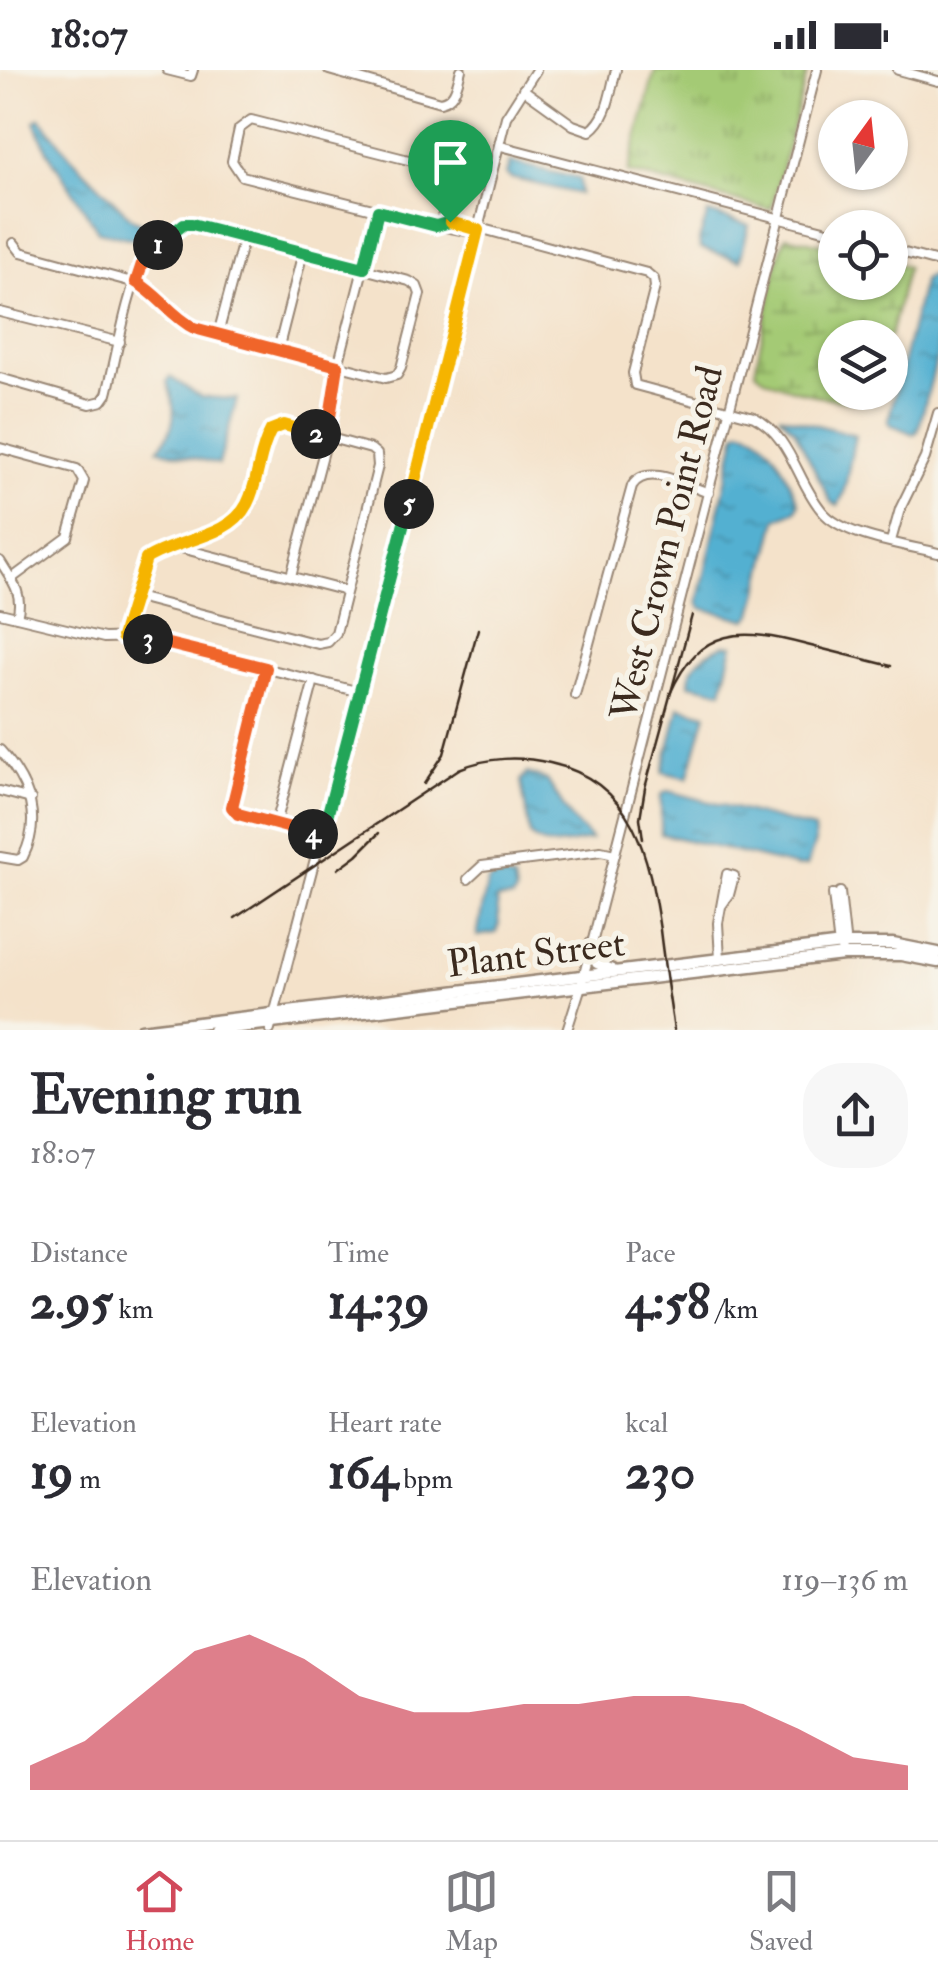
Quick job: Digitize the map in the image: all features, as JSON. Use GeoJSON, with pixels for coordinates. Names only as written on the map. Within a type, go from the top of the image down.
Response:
{"type":"FeatureCollection","features":[{"type":"Feature","properties":{"kind":"main road"},"geometry":{"type":"LineString","coordinates":[[592,943],[600,966],[628,972]]}},
{"type":"Feature","properties":{"kind":"main road","name":"Plant Street"},"geometry":{"type":"LineString","coordinates":[[141,1030],[345,1014],[349,1010],[583,982],[743,956],[892,944],[938,953]]}},
{"type":"Feature","properties":{"kind":"main road","name":"Plant Street"},"geometry":{"type":"LineString","coordinates":[[214,1030],[439,995],[730,968],[842,949],[938,962]]}},
{"type":"Feature","properties":{"kind":"main road"},"geometry":{"type":"LineString","coordinates":[[730,968],[743,956]]}},
{"type":"Feature","properties":{"kind":"main road"},"geometry":{"type":"LineString","coordinates":[[710,970],[720,960]]}},
{"type":"Feature","properties":{"kind":"street"},"geometry":{"type":"LineString","coordinates":[[167,70],[191,76],[192,70]]}},
{"type":"Feature","properties":{"kind":"street"},"geometry":{"type":"LineString","coordinates":[[328,70],[440,102],[455,92],[461,70]]}},
{"type":"Feature","properties":{"kind":"street"},"geometry":{"type":"LineString","coordinates":[[272,1022],[510,107],[536,70]]}},
{"type":"Feature","properties":{"kind":"street"},"geometry":{"type":"LineString","coordinates":[[523,89],[572,125],[590,131],[605,112],[616,70]]}},
{"type":"Feature","properties":{"kind":"street","name":"West Crown Point Road"},"geometry":{"type":"LineString","coordinates":[[567,1030],[583,982],[817,70]]}},
{"type":"Feature","properties":{"kind":"street"},"geometry":{"type":"LineString","coordinates":[[898,70],[938,81]]}},
{"type":"Feature","properties":{"kind":"street"},"geometry":{"type":"LineString","coordinates":[[440,226],[451,180],[440,168],[258,120],[241,126],[232,161],[242,176],[440,226],[456,222],[652,276],[655,287],[632,374],[635,384],[754,417],[776,432],[822,512],[835,523],[938,553]]}},
{"type":"Feature","properties":{"kind":"street"},"geometry":{"type":"LineString","coordinates":[[501,146],[818,229]]}},
{"type":"Feature","properties":{"kind":"street"},"geometry":{"type":"LineString","coordinates":[[290,576],[327,436],[338,366],[378,211]]}},
{"type":"Feature","properties":{"kind":"street"},"geometry":{"type":"LineString","coordinates":[[0,378],[96,403],[106,394],[136,282],[142,264],[150,252],[184,224],[364,268],[417,286],[420,294],[397,376],[386,378],[181,322],[150,290],[136,282],[22,252],[14,243]]}},
{"type":"Feature","properties":{"kind":"street"},"geometry":{"type":"LineString","coordinates":[[218,334],[244,237]]}},
{"type":"Feature","properties":{"kind":"street"},"geometry":{"type":"LineString","coordinates":[[278,350],[303,252]]}},
{"type":"Feature","properties":{"kind":"street"},"geometry":{"type":"LineString","coordinates":[[908,253],[938,262]]}},
{"type":"Feature","properties":{"kind":"street"},"geometry":{"type":"LineString","coordinates":[[0,313],[120,342]]}},
{"type":"Feature","properties":{"kind":"street"},"geometry":{"type":"LineString","coordinates":[[890,541],[900,508],[925,458],[938,413]]}},
{"type":"Feature","properties":{"kind":"street"},"geometry":{"type":"LineString","coordinates":[[122,637],[133,596],[146,559],[227,526],[244,510],[271,430],[284,425],[327,436],[371,449],[379,460],[336,633],[323,644],[133,596]]}},
{"type":"Feature","properties":{"kind":"street"},"geometry":{"type":"LineString","coordinates":[[0,448],[78,469],[84,481],[68,537],[11,579]]}},
{"type":"Feature","properties":{"kind":"street"},"geometry":{"type":"LineString","coordinates":[[575,695],[632,486],[646,474],[708,493]]}},
{"type":"Feature","properties":{"kind":"street"},"geometry":{"type":"LineString","coordinates":[[174,546],[346,591]]}},
{"type":"Feature","properties":{"kind":"street"},"geometry":{"type":"LineString","coordinates":[[0,560],[20,601],[17,617]]}},
{"type":"Feature","properties":{"kind":"street"},"geometry":{"type":"LineString","coordinates":[[0,613],[104,638],[140,637],[360,692]]}},
{"type":"Feature","properties":{"kind":"street"},"geometry":{"type":"LineString","coordinates":[[266,668],[232,803],[238,814],[322,836]]}},
{"type":"Feature","properties":{"kind":"street"},"geometry":{"type":"LineString","coordinates":[[276,824],[314,680]]}},
{"type":"Feature","properties":{"kind":"street"},"geometry":{"type":"LineString","coordinates":[[0,750],[25,781],[31,828],[26,851],[18,860],[0,858]]}},
{"type":"Feature","properties":{"kind":"street"},"geometry":{"type":"LineString","coordinates":[[0,791],[30,798]]}},
{"type":"Feature","properties":{"kind":"street"},"geometry":{"type":"LineString","coordinates":[[468,878],[482,866],[602,851],[615,854]]}},
{"type":"Feature","properties":{"kind":"street"},"geometry":{"type":"LineString","coordinates":[[720,960],[718,923],[731,882],[722,905]]}},
{"type":"Feature","properties":{"kind":"street"},"geometry":{"type":"LineString","coordinates":[[836,893],[845,938],[842,949]]}},
{"type":"Feature","properties":{"kind":"green space"},"geometry":{"type":"Polygon","coordinates":[[[655,70],[808,70],[771,210],[628,172],[655,70]]]}},
{"type":"Feature","properties":{"kind":"green space"},"geometry":{"type":"Polygon","coordinates":[[[786,236],[818,243],[818,300],[899,300],[894,320],[818,320],[818,395],[775,383],[755,370],[786,236]]]}},
{"type":"Feature","properties":{"kind":"water"},"geometry":{"type":"Polygon","coordinates":[[[40,118],[71,157],[140,223],[144,234],[141,241],[98,231],[47,151],[35,122],[40,118]]]}},
{"type":"Feature","properties":{"kind":"water"},"geometry":{"type":"Polygon","coordinates":[[[510,162],[580,179],[580,194],[510,178],[506,174],[510,162]]]}},
{"type":"Feature","properties":{"kind":"water"},"geometry":{"type":"Polygon","coordinates":[[[708,213],[749,225],[740,261],[700,248],[708,213]]]}},
{"type":"Feature","properties":{"kind":"water"},"geometry":{"type":"Polygon","coordinates":[[[928,276],[938,278],[938,354],[914,434],[888,421],[891,410],[908,410],[908,341],[923,281],[928,276]]]}},
{"type":"Feature","properties":{"kind":"water"},"geometry":{"type":"Polygon","coordinates":[[[170,377],[201,397],[237,399],[219,464],[158,449],[169,433],[173,417],[167,382],[170,377]]]}},
{"type":"Feature","properties":{"kind":"water"},"geometry":{"type":"Polygon","coordinates":[[[779,415],[855,435],[838,506],[831,502],[794,429],[779,415]]]}},
{"type":"Feature","properties":{"kind":"water"},"geometry":{"type":"Polygon","coordinates":[[[742,430],[762,439],[770,448],[799,503],[796,510],[777,519],[753,614],[747,620],[701,608],[698,603],[737,432],[742,430]]]}},
{"type":"Feature","properties":{"kind":"water"},"geometry":{"type":"Polygon","coordinates":[[[724,645],[733,645],[722,691],[689,684],[695,665],[724,645]]]}},
{"type":"Feature","properties":{"kind":"water"},"geometry":{"type":"Polygon","coordinates":[[[679,707],[706,714],[688,778],[663,772],[679,707]]]}},
{"type":"Feature","properties":{"kind":"water"},"geometry":{"type":"Polygon","coordinates":[[[527,773],[547,780],[574,822],[591,840],[550,845],[530,835],[521,781],[527,773]]]}},
{"type":"Feature","properties":{"kind":"water"},"geometry":{"type":"Polygon","coordinates":[[[668,791],[814,829],[815,842],[807,866],[661,834],[661,795],[668,791]]]}},
{"type":"Feature","properties":{"kind":"water"},"geometry":{"type":"Polygon","coordinates":[[[504,877],[514,880],[516,893],[513,898],[497,899],[496,933],[477,936],[487,883],[504,877]]]}},
{"type":"Feature","properties":{"kind":"railway"},"geometry":{"type":"LineString","coordinates":[[643,839],[640,818],[645,788],[692,615]]}},
{"type":"Feature","properties":{"kind":"railway"},"geometry":{"type":"LineString","coordinates":[[424,784],[444,754],[478,629]]}},
{"type":"Feature","properties":{"kind":"railway"},"geometry":{"type":"LineString","coordinates":[[670,694],[695,655],[725,637],[784,639],[891,666]]}},
{"type":"Feature","properties":{"kind":"railway"},"geometry":{"type":"LineString","coordinates":[[235,918],[459,769],[504,759],[550,763],[579,773],[602,787],[633,826],[656,903],[674,1030]]}},
{"type":"Feature","properties":{"kind":"railway"},"geometry":{"type":"LineString","coordinates":[[338,869],[379,833]]}},
{"type":"Feature","properties":{"kind":"route"},"geometry":{"type":"LineString","coordinates":[[378,211],[436,226],[450,222],[478,230],[322,836],[238,814],[232,803],[266,668],[140,637],[122,637],[146,559],[227,526],[244,510],[271,430],[284,425],[327,436],[338,366],[181,322],[150,290],[136,282],[142,264],[150,252],[184,224],[192,224],[364,268],[378,211]]}}]}
